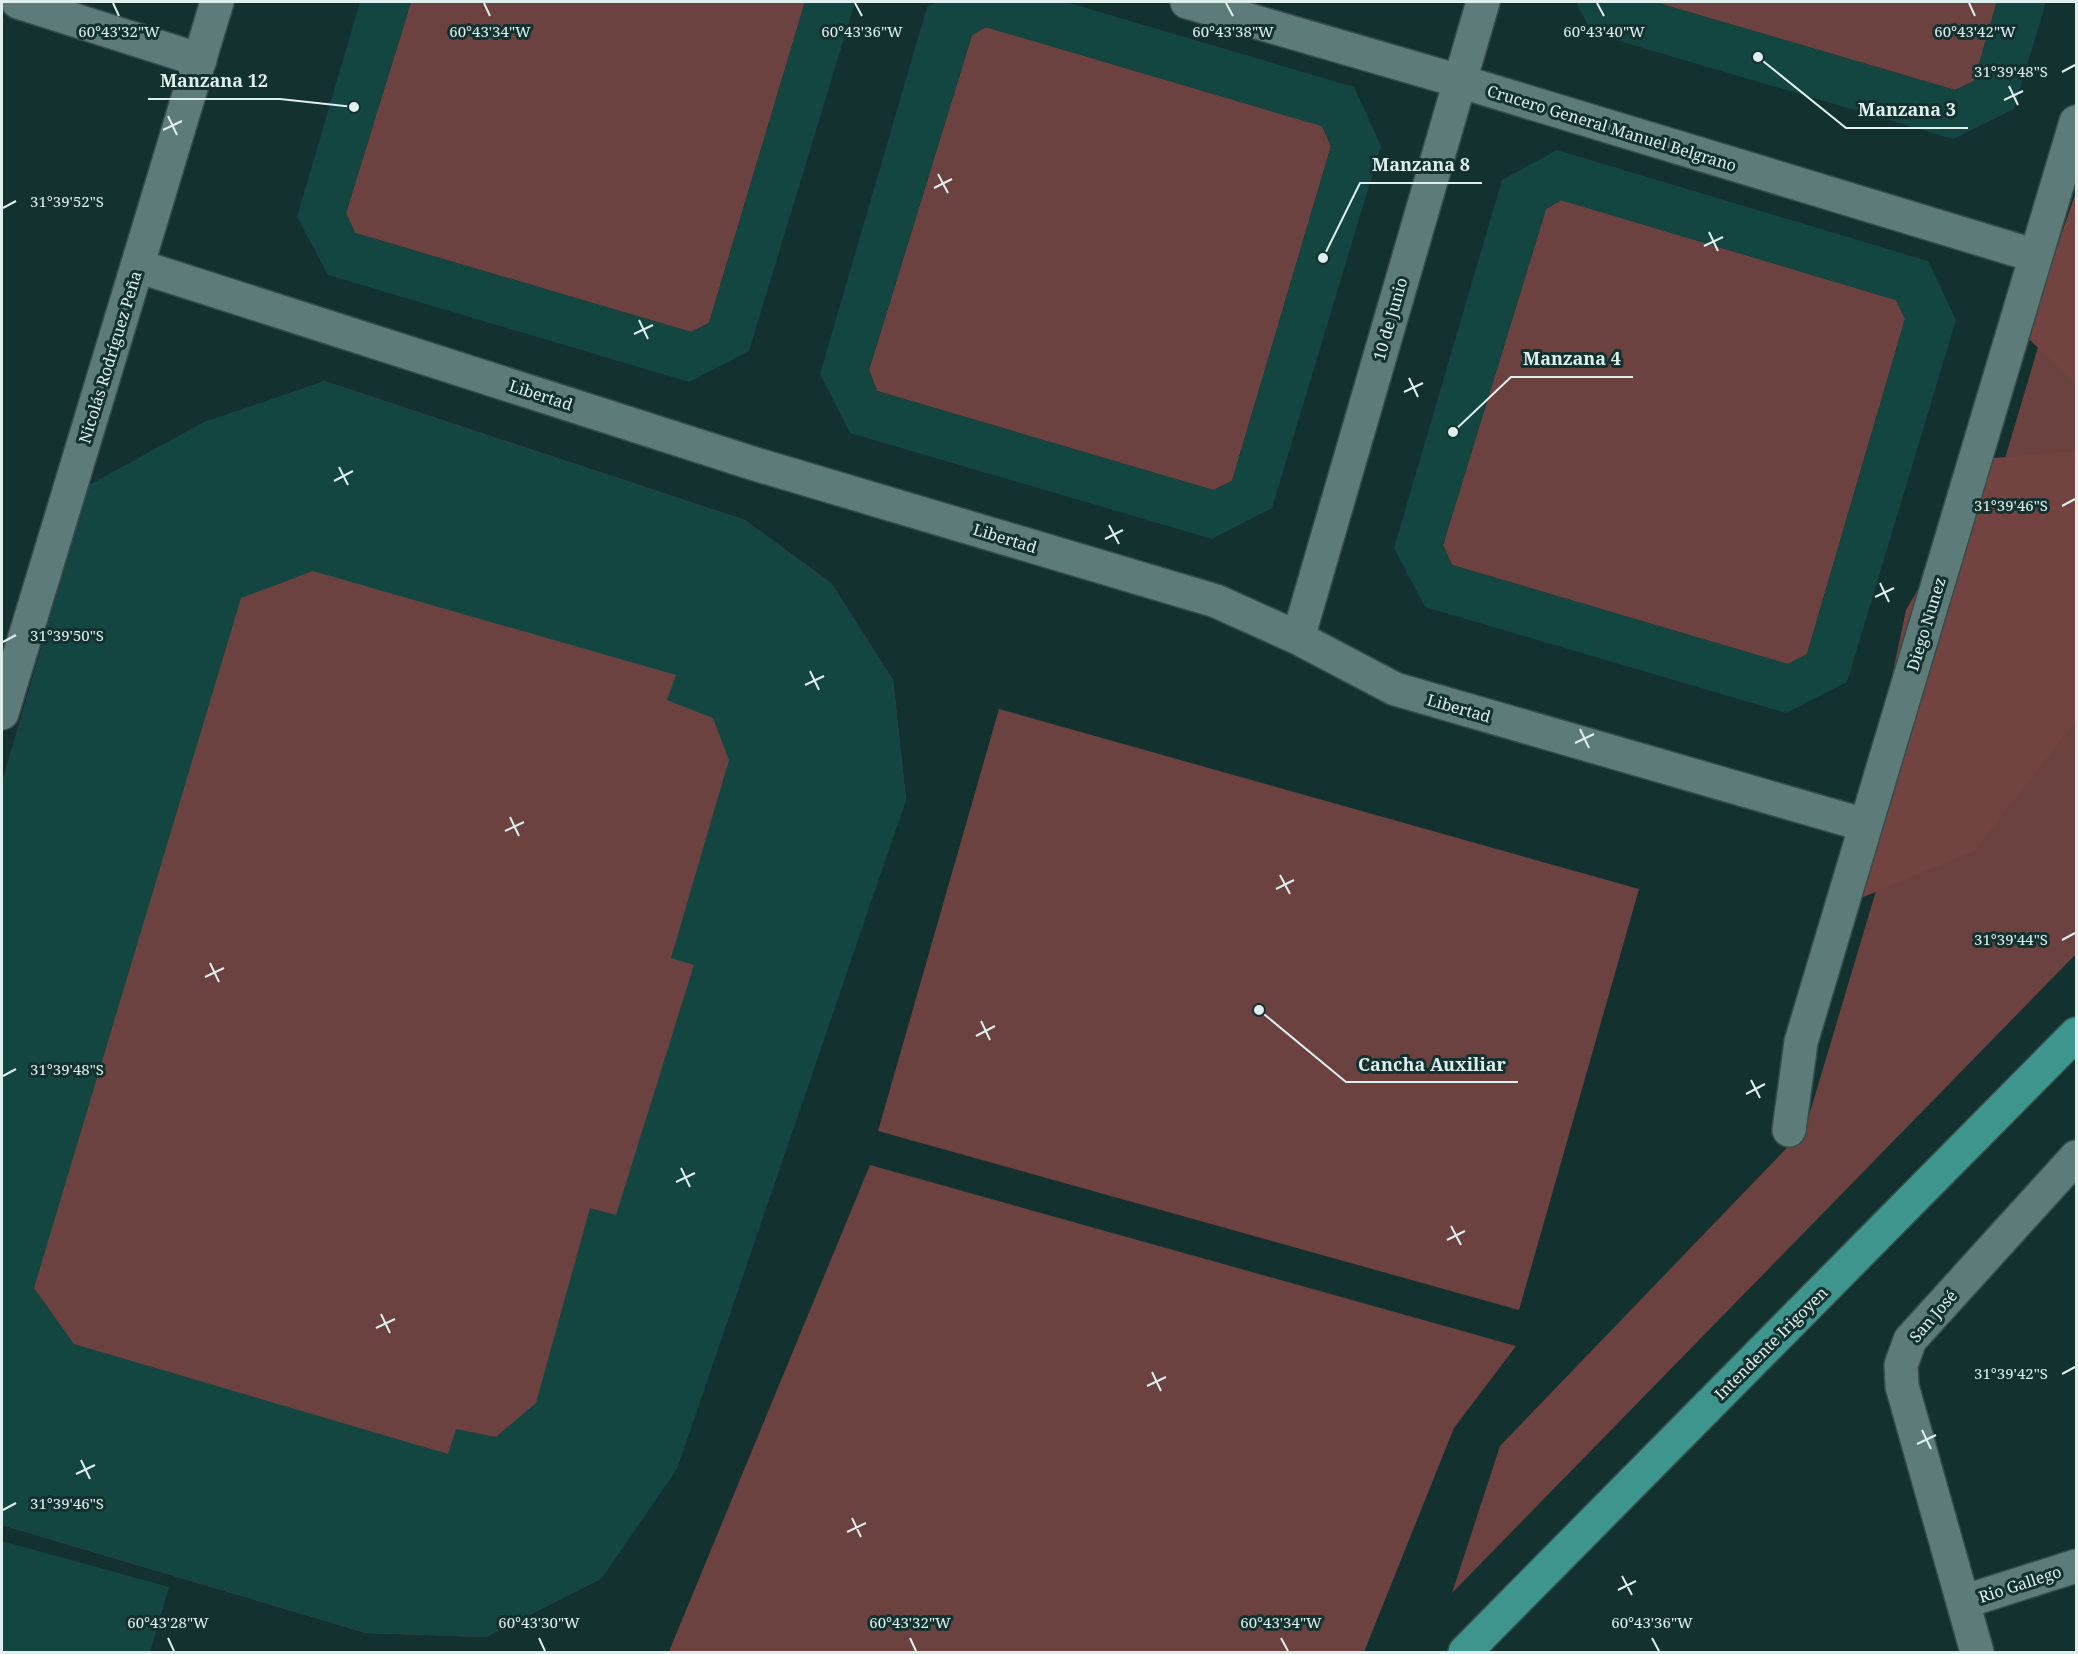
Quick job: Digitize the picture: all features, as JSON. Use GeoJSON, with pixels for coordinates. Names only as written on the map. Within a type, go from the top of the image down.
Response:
{"type":"FeatureCollection","features":[{"type":"Feature","properties":{"kind":"main road","name":"Intendente Irigoyen"},"geometry":{"type":"LineString","coordinates":[[1464,1653],[2076,1034]]}},
{"type":"Feature","properties":{"kind":"street"},"geometry":{"type":"LineString","coordinates":[[18,2],[200,60]]}},
{"type":"Feature","properties":{"kind":"street","name":"Nicolás Rodríguez Peña"},"geometry":{"type":"LineString","coordinates":[[2,713],[217,2]]}},
{"type":"Feature","properties":{"kind":"street","name":"Crucero General Manuel Belgrano"},"geometry":{"type":"LineString","coordinates":[[1187,2],[1459,81],[2036,256]]}},
{"type":"Feature","properties":{"kind":"street","name":"10 de Junio"},"geometry":{"type":"LineString","coordinates":[[1298,638],[1483,2]]}},
{"type":"Feature","properties":{"kind":"street","name":"Diego Nunez"},"geometry":{"type":"LineString","coordinates":[[1789,1130],[1801,1042],[2076,122]]}},
{"type":"Feature","properties":{"kind":"street","name":"Libertad"},"geometry":{"type":"LineString","coordinates":[[138,266],[754,464],[1216,601],[1298,638],[1395,689],[1865,825]]}},
{"type":"Feature","properties":{"kind":"street","name":"San José"},"geometry":{"type":"LineString","coordinates":[[1977,1653],[1902,1386],[1901,1365],[1910,1340],[2076,1157]]}},
{"type":"Feature","properties":{"kind":"street","name":"Rio Gallego"},"geometry":{"type":"LineString","coordinates":[[1963,1602],[2076,1566]]}},
{"type":"Feature","properties":{"kind":"shaded area"},"geometry":{"type":"Polygon","coordinates":[[[411,2],[805,2],[709,323],[691,332],[355,233],[346,213],[411,2]]]}},
{"type":"Feature","properties":{"kind":"shaded area"},"geometry":{"type":"Polygon","coordinates":[[[1655,2],[1997,2],[1974,81],[1955,90],[1655,2]]]}},
{"type":"Feature","properties":{"kind":"shaded area"},"geometry":{"type":"Polygon","coordinates":[[[986,27],[1322,126],[1331,146],[1232,481],[1213,490],[877,391],[869,370],[972,35],[986,27]]]}},
{"type":"Feature","properties":{"kind":"shaded area"},"geometry":{"type":"Polygon","coordinates":[[[2076,192],[2076,385],[2030,340],[2023,345],[2076,192]]]}},
{"type":"Feature","properties":{"kind":"shaded area"},"geometry":{"type":"Polygon","coordinates":[[[1561,200],[1896,300],[1905,319],[1807,654],[1788,664],[1452,565],[1443,545],[1546,209],[1561,200]]]}},
{"type":"Feature","properties":{"kind":"shaded area"},"geometry":{"type":"Polygon","coordinates":[[[2076,220],[2076,954],[1452,1593],[1500,1446],[1805,1129],[2076,220]]]}},
{"type":"Feature","properties":{"kind":"shaded area"},"geometry":{"type":"Polygon","coordinates":[[[324,381],[745,520],[831,583],[893,680],[906,800],[602,1578],[486,1637],[366,1633],[2,1525],[2,783],[89,485],[324,381]]]}},
{"type":"Feature","properties":{"kind":"shaded area"},"geometry":{"type":"Polygon","coordinates":[[[2076,451],[2076,721],[1974,851],[1844,905],[1906,610],[1994,458],[2076,451]]]}},
{"type":"Feature","properties":{"kind":"shaded area"},"geometry":{"type":"Polygon","coordinates":[[[999,709],[1639,889],[1519,1310],[878,1131],[999,709]]]}},
{"type":"Feature","properties":{"kind":"shaded area"},"geometry":{"type":"Polygon","coordinates":[[[870,1165],[1516,1346],[1454,1428],[1364,1652],[670,1652],[870,1165]]]}},
{"type":"Feature","properties":{"kind":"building"},"geometry":{"type":"Polygon","coordinates":[[[360,2],[411,2],[346,213],[355,233],[691,332],[709,323],[805,2],[855,2],[749,351],[689,382],[328,275],[297,217],[360,2]]]}},
{"type":"Feature","properties":{"kind":"building"},"geometry":{"type":"Polygon","coordinates":[[[937,2],[1066,2],[1354,87],[1381,146],[1272,508],[1212,539],[850,433],[820,374],[927,7],[937,2]],[[986,27],[972,35],[869,370],[877,391],[1213,490],[1232,481],[1331,146],[1322,126],[986,27]]]}},
{"type":"Feature","properties":{"kind":"building"},"geometry":{"type":"Polygon","coordinates":[[[1576,2],[1655,2],[1955,90],[1974,81],[1997,2],[2046,2],[2014,109],[1953,139],[1592,33],[1576,2]]]}},
{"type":"Feature","properties":{"kind":"building"},"geometry":{"type":"Polygon","coordinates":[[[1557,150],[1928,261],[1956,320],[1847,682],[1786,713],[1425,607],[1394,548],[1502,180],[1557,150]],[[1561,200],[1546,209],[1443,545],[1452,565],[1788,664],[1807,654],[1905,319],[1896,300],[1561,200]]]}},
{"type":"Feature","properties":{"kind":"building"},"geometry":{"type":"Polygon","coordinates":[[[324,381],[745,520],[831,583],[893,680],[906,800],[677,1469],[602,1578],[486,1637],[366,1633],[2,1525],[2,783],[89,485],[204,422],[324,381]],[[313,571],[241,598],[34,1288],[74,1344],[448,1454],[456,1429],[496,1437],[536,1403],[590,1208],[616,1215],[694,965],[671,958],[729,760],[713,718],[667,700],[676,675],[313,571]]]}},
{"type":"Feature","properties":{"kind":"building"},"geometry":{"type":"Polygon","coordinates":[[[2,1541],[169,1587],[150,1652],[2,1652],[2,1541]]]}},
{"type":"Feature","properties":{"kind":"place","name":"Manzana 3"},"geometry":{"type":"Point","coordinates":[1758,57]}},
{"type":"Feature","properties":{"kind":"place","name":"Manzana 12"},"geometry":{"type":"Point","coordinates":[354,107]}},
{"type":"Feature","properties":{"kind":"place","name":"Manzana 8"},"geometry":{"type":"Point","coordinates":[1323,258]}},
{"type":"Feature","properties":{"kind":"place","name":"Manzana 4"},"geometry":{"type":"Point","coordinates":[1453,432]}},
{"type":"Feature","properties":{"kind":"place","name":"Cancha Auxiliar"},"geometry":{"type":"Point","coordinates":[1259,1010]}}]}
